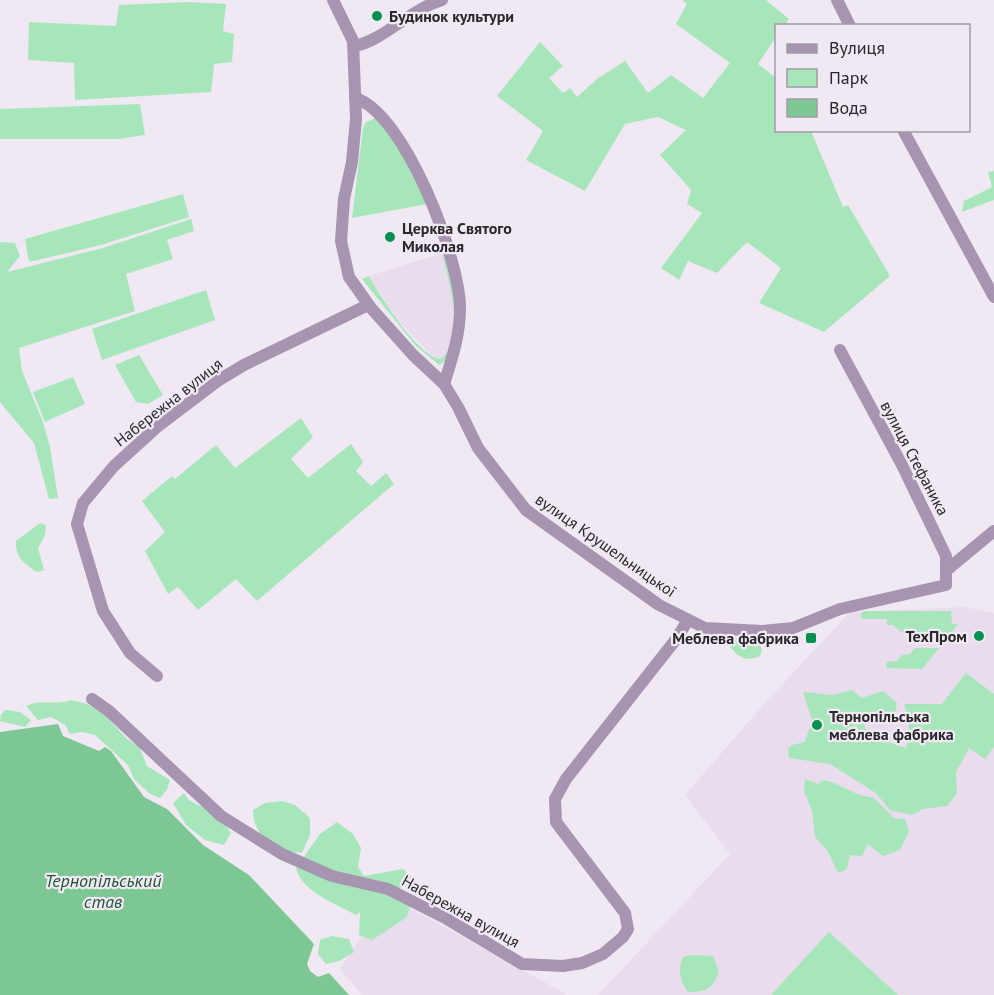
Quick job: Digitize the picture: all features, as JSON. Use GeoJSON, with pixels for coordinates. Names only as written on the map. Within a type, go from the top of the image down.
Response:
{"type":"FeatureCollection","features":[{"type":"Feature","properties":{"kind":"street","name":"вулиця Крушельницької"},"geometry":{"type":"LineString","coordinates":[[333,0],[346,24],[354,46],[355,98],[352,162],[344,199],[341,240],[349,277],[368,305],[412,356],[444,384],[458,406],[478,448],[526,510],[659,605],[705,628],[727,631],[793,628],[840,609],[946,585]]}},
{"type":"Feature","properties":{"kind":"street"},"geometry":{"type":"LineString","coordinates":[[354,46],[369,44],[400,20],[442,0]]}},
{"type":"Feature","properties":{"kind":"street"},"geometry":{"type":"LineString","coordinates":[[837,0],[849,24]]}},
{"type":"Feature","properties":{"kind":"street"},"geometry":{"type":"LineString","coordinates":[[355,98],[368,101],[405,147],[427,190],[456,275],[460,307],[459,336],[444,384]]}},
{"type":"Feature","properties":{"kind":"street"},"geometry":{"type":"LineString","coordinates":[[904,132],[994,297]]}},
{"type":"Feature","properties":{"kind":"street","name":"Набережна вулиця"},"geometry":{"type":"LineString","coordinates":[[157,676],[130,653],[103,611],[77,524],[83,503],[114,466],[157,427],[219,380],[244,365],[368,305]]}},
{"type":"Feature","properties":{"kind":"street","name":"вулиця Стефаника"},"geometry":{"type":"LineString","coordinates":[[840,350],[902,465],[946,556],[948,569],[946,585]]}},
{"type":"Feature","properties":{"kind":"street"},"geometry":{"type":"LineString","coordinates":[[948,569],[994,531]]}},
{"type":"Feature","properties":{"kind":"street","name":"Набережна вулиця"},"geometry":{"type":"LineString","coordinates":[[92,699],[109,711],[221,816],[282,854],[332,876],[388,889],[447,919],[522,964],[563,966],[582,963],[603,954],[623,937],[628,921],[626,913],[556,822],[555,799],[566,779],[688,620]]}},
{"type":"Feature","properties":{"kind":"shaded area"},"geometry":{"type":"Polygon","coordinates":[[[442,253],[451,282],[454,304],[450,351],[440,359],[434,358],[396,318],[369,276],[442,253]]]}},
{"type":"Feature","properties":{"kind":"shaded area"},"geometry":{"type":"Polygon","coordinates":[[[965,607],[994,613],[994,995],[598,995],[730,854],[685,795],[764,704],[850,612],[965,607]]]}},
{"type":"Feature","properties":{"kind":"shaded area"},"geometry":{"type":"Polygon","coordinates":[[[388,896],[566,995],[362,995],[340,969],[388,896]]]}},
{"type":"Feature","properties":{"kind":"green space"},"geometry":{"type":"Polygon","coordinates":[[[682,0],[766,0],[789,19],[786,24],[775,24],[775,38],[758,64],[775,77],[775,132],[811,132],[843,207],[848,205],[890,276],[824,332],[759,303],[781,268],[747,242],[717,273],[688,261],[679,280],[661,268],[702,213],[687,204],[691,190],[660,155],[686,130],[658,117],[625,124],[585,191],[526,160],[543,131],[497,96],[540,42],[563,66],[549,78],[563,93],[570,88],[577,97],[597,79],[625,61],[648,93],[671,75],[703,98],[730,63],[676,24],[687,4],[682,0]]]}},
{"type":"Feature","properties":{"kind":"green space"},"geometry":{"type":"Polygon","coordinates":[[[188,2],[226,4],[223,31],[234,34],[232,62],[214,64],[211,92],[75,100],[74,63],[28,60],[29,22],[116,26],[119,5],[188,2]]]}},
{"type":"Feature","properties":{"kind":"green space"},"geometry":{"type":"Polygon","coordinates":[[[140,104],[145,135],[118,139],[0,139],[0,109],[140,104]]]}},
{"type":"Feature","properties":{"kind":"green space"},"geometry":{"type":"Polygon","coordinates":[[[376,118],[393,136],[427,204],[352,218],[363,128],[366,122],[376,118]]]}},
{"type":"Feature","properties":{"kind":"green space"},"geometry":{"type":"Polygon","coordinates":[[[994,171],[994,200],[962,212],[964,201],[992,187],[988,172],[994,171]]]}},
{"type":"Feature","properties":{"kind":"green space"},"geometry":{"type":"Polygon","coordinates":[[[183,194],[189,217],[101,245],[29,262],[25,239],[183,194]]]}},
{"type":"Feature","properties":{"kind":"green space"},"geometry":{"type":"Polygon","coordinates":[[[191,219],[194,231],[167,240],[173,259],[126,274],[135,311],[19,348],[22,371],[43,422],[50,447],[58,498],[49,499],[34,443],[0,402],[0,242],[15,243],[20,256],[7,272],[103,248],[191,219]]]}},
{"type":"Feature","properties":{"kind":"green space"},"geometry":{"type":"Polygon","coordinates":[[[445,252],[452,278],[456,318],[450,358],[439,365],[415,345],[362,279],[369,276],[390,310],[411,337],[421,348],[440,359],[448,350],[455,324],[442,253],[445,252]]]}},
{"type":"Feature","properties":{"kind":"green space"},"geometry":{"type":"Polygon","coordinates":[[[206,290],[215,320],[102,360],[92,329],[206,290]]]}},
{"type":"Feature","properties":{"kind":"green space"},"geometry":{"type":"Polygon","coordinates":[[[139,355],[163,395],[148,404],[136,402],[115,365],[139,355]]]}},
{"type":"Feature","properties":{"kind":"green space"},"geometry":{"type":"Polygon","coordinates":[[[73,377],[85,404],[45,422],[33,392],[73,377]]]}},
{"type":"Feature","properties":{"kind":"green space"},"geometry":{"type":"Polygon","coordinates":[[[301,418],[313,437],[291,459],[308,478],[351,444],[363,462],[356,471],[371,486],[386,473],[394,484],[257,601],[236,579],[198,610],[178,587],[168,594],[145,551],[165,532],[142,501],[172,476],[175,479],[216,445],[235,468],[301,418]]]}},
{"type":"Feature","properties":{"kind":"green space"},"geometry":{"type":"Polygon","coordinates":[[[40,523],[46,525],[45,535],[38,548],[44,570],[37,572],[21,559],[16,541],[40,523]]]}},
{"type":"Feature","properties":{"kind":"green space"},"geometry":{"type":"Polygon","coordinates":[[[865,611],[951,611],[952,624],[958,624],[944,642],[916,642],[893,625],[887,625],[887,619],[861,619],[861,613],[865,611]]]}},
{"type":"Feature","properties":{"kind":"green space"},"geometry":{"type":"Polygon","coordinates":[[[737,638],[753,639],[759,642],[762,650],[760,656],[747,659],[736,653],[730,646],[737,638]]]}},
{"type":"Feature","properties":{"kind":"green space"},"geometry":{"type":"Polygon","coordinates":[[[915,648],[939,648],[922,669],[886,668],[887,662],[897,661],[902,655],[910,654],[915,648]]]}},
{"type":"Feature","properties":{"kind":"green space"},"geometry":{"type":"Polygon","coordinates":[[[966,673],[994,694],[994,747],[985,759],[969,748],[956,772],[957,793],[947,806],[923,809],[912,815],[890,810],[876,793],[830,764],[789,758],[788,749],[792,745],[805,742],[812,720],[803,692],[833,695],[852,690],[862,698],[883,691],[897,703],[894,717],[881,724],[862,720],[868,735],[906,748],[909,726],[904,704],[942,704],[966,673]]]}},
{"type":"Feature","properties":{"kind":"green space"},"geometry":{"type":"Polygon","coordinates":[[[71,700],[87,704],[104,714],[127,739],[139,746],[147,766],[170,780],[167,790],[160,798],[150,794],[134,779],[128,765],[95,735],[82,732],[70,734],[65,725],[51,717],[38,720],[26,706],[71,700]]]}},
{"type":"Feature","properties":{"kind":"green space"},"geometry":{"type":"Polygon","coordinates":[[[6,710],[20,712],[31,720],[25,727],[0,721],[1,714],[6,710]]]}},
{"type":"Feature","properties":{"kind":"green space"},"geometry":{"type":"Polygon","coordinates":[[[805,779],[818,784],[824,780],[860,795],[874,798],[894,818],[905,819],[909,832],[900,850],[883,856],[868,844],[862,856],[850,855],[847,869],[838,873],[827,850],[815,837],[812,810],[804,791],[805,779]]]}},
{"type":"Feature","properties":{"kind":"green space"},"geometry":{"type":"Polygon","coordinates":[[[184,793],[189,800],[220,817],[231,833],[224,845],[205,840],[186,825],[173,803],[184,793]]]}},
{"type":"Feature","properties":{"kind":"green space"},"geometry":{"type":"Polygon","coordinates":[[[282,801],[295,805],[310,818],[310,835],[302,853],[276,846],[268,841],[257,828],[253,810],[265,803],[282,801]]]}},
{"type":"Feature","properties":{"kind":"green space"},"geometry":{"type":"Polygon","coordinates":[[[337,822],[353,834],[361,848],[358,867],[364,876],[403,869],[419,884],[394,889],[410,906],[407,917],[372,940],[359,935],[360,912],[356,915],[312,891],[299,876],[296,868],[320,834],[337,822]]]}},
{"type":"Feature","properties":{"kind":"green space"},"geometry":{"type":"Polygon","coordinates":[[[829,932],[898,995],[771,995],[829,932]]]}},
{"type":"Feature","properties":{"kind":"green space"},"geometry":{"type":"Polygon","coordinates":[[[332,936],[349,939],[354,952],[339,961],[326,964],[318,954],[320,940],[332,936]]]}},
{"type":"Feature","properties":{"kind":"green space"},"geometry":{"type":"Polygon","coordinates":[[[713,956],[719,971],[708,988],[688,992],[685,988],[681,980],[680,966],[683,957],[713,956]]]}},
{"type":"Feature","properties":{"kind":"water","name":"Тернопільський став"},"geometry":{"type":"Polygon","coordinates":[[[58,724],[63,736],[99,751],[105,747],[111,751],[144,797],[167,809],[203,845],[249,875],[314,944],[307,964],[310,971],[318,977],[329,973],[349,995],[0,995],[0,732],[58,724]]]}},
{"type":"Feature","properties":{"kind":"place","name":"Будинок культури"},"geometry":{"type":"Point","coordinates":[377,16]}},
{"type":"Feature","properties":{"kind":"place","name":"Церква Святого Миколая"},"geometry":{"type":"Point","coordinates":[390,237]}},
{"type":"Feature","properties":{"kind":"place","name":"ТехПром"},"geometry":{"type":"Point","coordinates":[979,636]}},
{"type":"Feature","properties":{"kind":"place","name":"Меблева фабрика"},"geometry":{"type":"Point","coordinates":[811,638]}},
{"type":"Feature","properties":{"kind":"place","name":"Тернопільська меблева фабрика"},"geometry":{"type":"Point","coordinates":[817,725]}}]}
